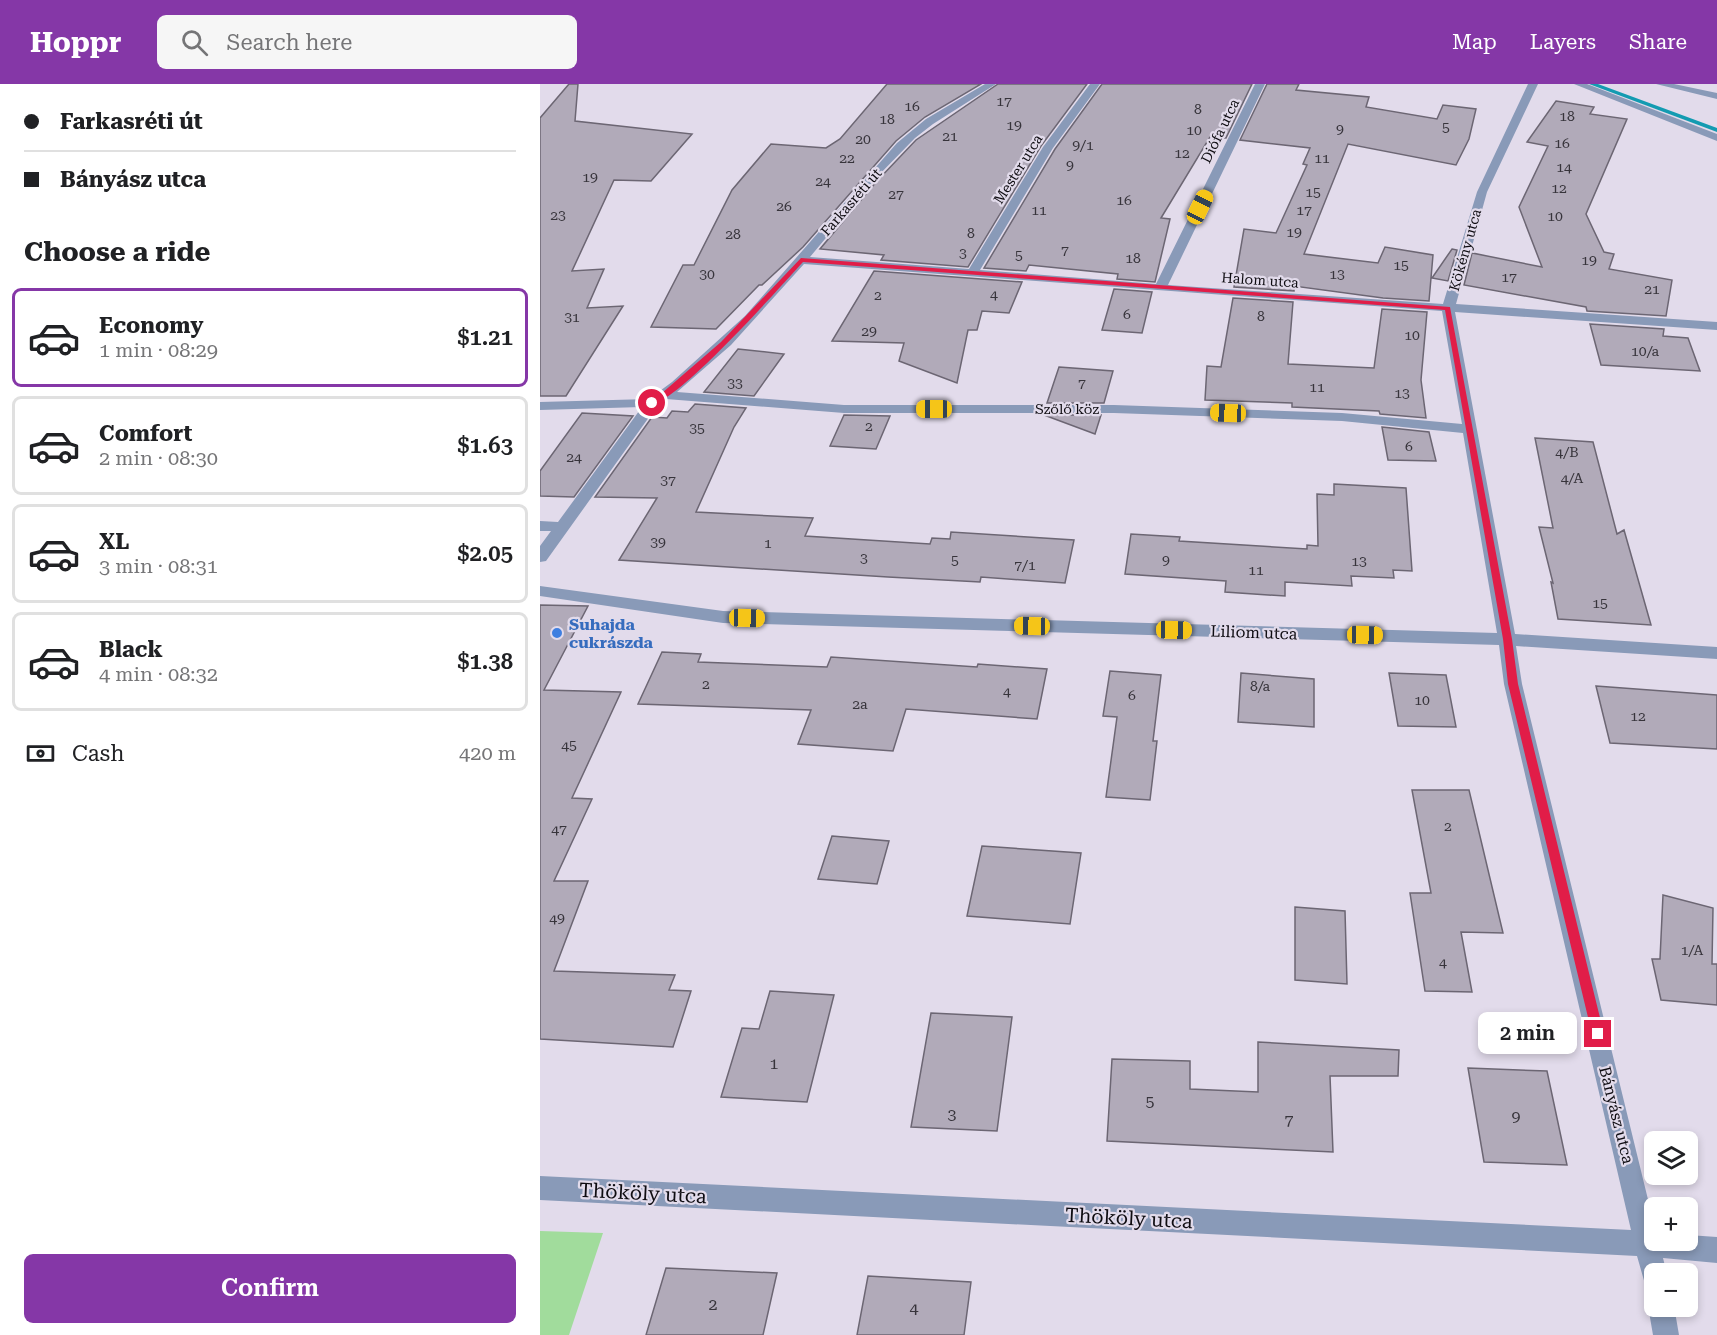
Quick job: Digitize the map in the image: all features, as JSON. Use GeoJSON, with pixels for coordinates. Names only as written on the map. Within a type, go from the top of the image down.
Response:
{"type":"FeatureCollection","features":[{"type":"Feature","properties":{"kind":"street","name":"Farkasréti út"},"geometry":{"type":"LineString","coordinates":[[540,556],[658,399],[724,343],[912,135],[991,84]]}},
{"type":"Feature","properties":{"kind":"street","name":"Mester utca"},"geometry":{"type":"LineString","coordinates":[[972,274],[1048,147],[1095,84]]}},
{"type":"Feature","properties":{"kind":"street","name":"Diófa utca"},"geometry":{"type":"LineString","coordinates":[[1160,288],[1260,84]]}},
{"type":"Feature","properties":{"kind":"street","name":"Kökény utca"},"geometry":{"type":"LineString","coordinates":[[1507,639],[1448,309],[1482,192],[1533,84]]}},
{"type":"Feature","properties":{"kind":"street"},"geometry":{"type":"LineString","coordinates":[[1579,84],[1717,138]]}},
{"type":"Feature","properties":{"kind":"street"},"geometry":{"type":"LineString","coordinates":[[1661,84],[1717,96]]}},
{"type":"Feature","properties":{"kind":"street","name":"Halom utca"},"geometry":{"type":"LineString","coordinates":[[801,260],[1448,309],[1717,326]]}},
{"type":"Feature","properties":{"kind":"street","name":"Szőlő köz"},"geometry":{"type":"LineString","coordinates":[[540,406],[658,399],[844,409],[1114,409],[1342,417],[1468,429]]}},
{"type":"Feature","properties":{"kind":"street"},"geometry":{"type":"LineString","coordinates":[[540,526],[562,527]]}},
{"type":"Feature","properties":{"kind":"street","name":"Liliom utca"},"geometry":{"type":"LineString","coordinates":[[540,591],[723,617],[1507,639],[1717,653]]}},
{"type":"Feature","properties":{"kind":"street","name":"Bányász utca"},"geometry":{"type":"LineString","coordinates":[[1507,639],[1513,684],[1644,1227]]}},
{"type":"Feature","properties":{"kind":"street","name":"Thököly utca"},"geometry":{"type":"LineString","coordinates":[[540,1188],[1644,1244]]}},
{"type":"Feature","properties":{"kind":"street","name":"Thököly utca"},"geometry":{"type":"LineString","coordinates":[[1698,1248],[1717,1250]]}},
{"type":"Feature","properties":{"kind":"street"},"geometry":{"type":"LineString","coordinates":[[1663,1317],[1666,1335]]}},
{"type":"Feature","properties":{"kind":"green space"},"geometry":{"type":"Polygon","coordinates":[[[540,1231],[603,1233],[569,1335],[540,1335],[540,1231]]]}},
{"type":"Feature","properties":{"kind":"building"},"geometry":{"type":"Polygon","coordinates":[[[569,84],[578,84],[575,121],[692,134],[651,181],[614,180],[572,271],[604,269],[587,308],[623,306],[566,396],[540,396],[540,118],[569,84]]]}},
{"type":"Feature","properties":{"kind":"building"},"geometry":{"type":"Polygon","coordinates":[[[887,84],[981,84],[925,117],[896,141],[803,247],[762,285],[759,285],[716,329],[651,327],[683,265],[694,265],[732,190],[771,144],[826,148],[840,139],[887,84]]]}},
{"type":"Feature","properties":{"kind":"building"},"geometry":{"type":"Polygon","coordinates":[[[998,84],[1087,84],[1041,146],[968,267],[881,260],[884,255],[820,249],[877,181],[916,140],[998,84]]]}},
{"type":"Feature","properties":{"kind":"building"},"geometry":{"type":"Polygon","coordinates":[[[1102,84],[1252,84],[1226,138],[1210,137],[1161,218],[1170,219],[1155,282],[1117,279],[1118,274],[1029,265],[1026,271],[984,268],[1055,149],[1102,84]]]}},
{"type":"Feature","properties":{"kind":"building"},"geometry":{"type":"Polygon","coordinates":[[[1267,84],[1299,84],[1296,90],[1369,97],[1366,107],[1437,119],[1443,105],[1476,109],[1469,139],[1456,165],[1348,144],[1304,254],[1378,263],[1385,247],[1433,255],[1429,301],[1383,298],[1294,286],[1294,291],[1234,287],[1244,229],[1276,233],[1307,165],[1303,164],[1310,148],[1240,140],[1267,84]]]}},
{"type":"Feature","properties":{"kind":"building"},"geometry":{"type":"Polygon","coordinates":[[[1556,101],[1594,107],[1590,114],[1627,119],[1586,214],[1604,252],[1614,254],[1609,269],[1672,280],[1666,316],[1587,311],[1586,307],[1464,285],[1472,253],[1542,267],[1519,207],[1548,146],[1527,142],[1556,101]]]}},
{"type":"Feature","properties":{"kind":"building"},"geometry":{"type":"Polygon","coordinates":[[[1452,249],[1457,250],[1448,281],[1432,278],[1452,249]]]}},
{"type":"Feature","properties":{"kind":"building"},"geometry":{"type":"Polygon","coordinates":[[[874,271],[1022,282],[1009,313],[982,311],[977,330],[968,330],[957,383],[899,361],[904,343],[832,341],[874,271]]]}},
{"type":"Feature","properties":{"kind":"building"},"geometry":{"type":"Polygon","coordinates":[[[1114,289],[1152,292],[1142,333],[1102,330],[1114,289]]]}},
{"type":"Feature","properties":{"kind":"building"},"geometry":{"type":"Polygon","coordinates":[[[1233,298],[1293,302],[1288,364],[1374,368],[1382,309],[1427,312],[1421,380],[1426,418],[1380,414],[1379,411],[1292,407],[1292,403],[1205,400],[1207,366],[1221,367],[1233,298]]]}},
{"type":"Feature","properties":{"kind":"building"},"geometry":{"type":"Polygon","coordinates":[[[1590,324],[1664,329],[1663,336],[1688,338],[1700,371],[1601,365],[1590,324]]]}},
{"type":"Feature","properties":{"kind":"building"},"geometry":{"type":"Polygon","coordinates":[[[738,349],[784,354],[754,396],[704,392],[738,349]]]}},
{"type":"Feature","properties":{"kind":"building"},"geometry":{"type":"Polygon","coordinates":[[[1059,367],[1113,371],[1104,403],[1047,403],[1059,367]]]}},
{"type":"Feature","properties":{"kind":"building"},"geometry":{"type":"Polygon","coordinates":[[[695,404],[746,408],[734,427],[696,512],[813,518],[805,536],[930,544],[932,538],[950,539],[951,532],[1074,540],[1065,583],[981,577],[980,582],[619,560],[657,498],[595,497],[652,417],[667,418],[672,411],[688,412],[695,404]]]}},
{"type":"Feature","properties":{"kind":"building"},"geometry":{"type":"Polygon","coordinates":[[[582,413],[633,416],[574,497],[540,496],[540,471],[582,413]]]}},
{"type":"Feature","properties":{"kind":"building"},"geometry":{"type":"Polygon","coordinates":[[[844,415],[890,416],[876,449],[830,446],[844,415]]]}},
{"type":"Feature","properties":{"kind":"building"},"geometry":{"type":"Polygon","coordinates":[[[1044,415],[1101,415],[1095,434],[1044,415]]]}},
{"type":"Feature","properties":{"kind":"building"},"geometry":{"type":"Polygon","coordinates":[[[1382,427],[1429,432],[1436,461],[1388,460],[1382,427]]]}},
{"type":"Feature","properties":{"kind":"building"},"geometry":{"type":"Polygon","coordinates":[[[1535,438],[1593,442],[1617,534],[1624,530],[1651,625],[1558,619],[1551,582],[1553,583],[1539,527],[1553,528],[1535,438]]]}},
{"type":"Feature","properties":{"kind":"building"},"geometry":{"type":"Polygon","coordinates":[[[1334,484],[1406,488],[1412,571],[1393,570],[1394,578],[1351,576],[1352,586],[1285,582],[1285,596],[1225,592],[1226,581],[1125,574],[1131,534],[1180,537],[1179,541],[1307,549],[1307,545],[1318,546],[1317,494],[1334,495],[1334,484]]]}},
{"type":"Feature","properties":{"kind":"building"},"geometry":{"type":"Polygon","coordinates":[[[540,605],[588,606],[544,690],[621,692],[572,798],[592,799],[554,881],[588,881],[554,971],[675,975],[669,990],[691,991],[673,1047],[540,1039],[540,605]]]}},
{"type":"Feature","properties":{"kind":"building"},"geometry":{"type":"Polygon","coordinates":[[[662,652],[701,654],[698,662],[827,667],[831,657],[977,667],[978,664],[1047,669],[1037,719],[906,709],[893,751],[798,744],[811,710],[638,704],[662,652]]]}},
{"type":"Feature","properties":{"kind":"building"},"geometry":{"type":"Polygon","coordinates":[[[1110,671],[1161,675],[1153,741],[1157,741],[1150,800],[1106,797],[1117,717],[1103,716],[1110,671]]]}},
{"type":"Feature","properties":{"kind":"building"},"geometry":{"type":"Polygon","coordinates":[[[1241,673],[1314,679],[1314,727],[1238,722],[1241,673]]]}},
{"type":"Feature","properties":{"kind":"building"},"geometry":{"type":"Polygon","coordinates":[[[1389,673],[1446,675],[1456,727],[1398,726],[1389,673]]]}},
{"type":"Feature","properties":{"kind":"building"},"geometry":{"type":"Polygon","coordinates":[[[1596,686],[1717,695],[1717,749],[1610,743],[1596,686]]]}},
{"type":"Feature","properties":{"kind":"building"},"geometry":{"type":"Polygon","coordinates":[[[1412,790],[1469,790],[1503,933],[1461,932],[1472,992],[1425,991],[1410,893],[1431,893],[1412,790]]]}},
{"type":"Feature","properties":{"kind":"building"},"geometry":{"type":"Polygon","coordinates":[[[832,836],[889,841],[877,884],[818,879],[832,836]]]}},
{"type":"Feature","properties":{"kind":"building"},"geometry":{"type":"Polygon","coordinates":[[[982,846],[1081,853],[1070,924],[967,916],[982,846]]]}},
{"type":"Feature","properties":{"kind":"building"},"geometry":{"type":"Polygon","coordinates":[[[1663,895],[1713,908],[1712,964],[1717,964],[1717,1005],[1661,1000],[1652,959],[1660,959],[1663,895]]]}},
{"type":"Feature","properties":{"kind":"building"},"geometry":{"type":"Polygon","coordinates":[[[1295,907],[1345,911],[1347,984],[1295,980],[1295,907]]]}},
{"type":"Feature","properties":{"kind":"building"},"geometry":{"type":"Polygon","coordinates":[[[770,991],[834,995],[807,1102],[721,1097],[742,1028],[759,1029],[770,991]]]}},
{"type":"Feature","properties":{"kind":"building"},"geometry":{"type":"Polygon","coordinates":[[[931,1013],[1012,1017],[997,1131],[911,1127],[931,1013]]]}},
{"type":"Feature","properties":{"kind":"building"},"geometry":{"type":"Polygon","coordinates":[[[1258,1042],[1399,1050],[1398,1076],[1330,1076],[1333,1152],[1107,1141],[1112,1059],[1190,1061],[1190,1089],[1258,1092],[1258,1042]]]}},
{"type":"Feature","properties":{"kind":"building"},"geometry":{"type":"Polygon","coordinates":[[[1468,1068],[1547,1071],[1567,1165],[1484,1162],[1468,1068]]]}},
{"type":"Feature","properties":{"kind":"building"},"geometry":{"type":"Polygon","coordinates":[[[666,1268],[777,1273],[763,1335],[646,1335],[666,1268]]]}},
{"type":"Feature","properties":{"kind":"building"},"geometry":{"type":"Polygon","coordinates":[[[868,1276],[971,1282],[964,1335],[857,1335],[868,1276]]]}},
{"type":"Feature","properties":{"kind":"waterway"},"geometry":{"type":"LineString","coordinates":[[1592,84],[1717,130]]}},
{"type":"Feature","properties":{"kind":"place","name":"Suhajda cukrászda"},"geometry":{"type":"Point","coordinates":[557,633]}},
{"type":"Feature","properties":{"kind":"route"},"geometry":{"type":"LineString","coordinates":[[652,403],[665,395],[724,343],[801,260],[1448,309],[1513,684],[1598,1034]]}}]}
